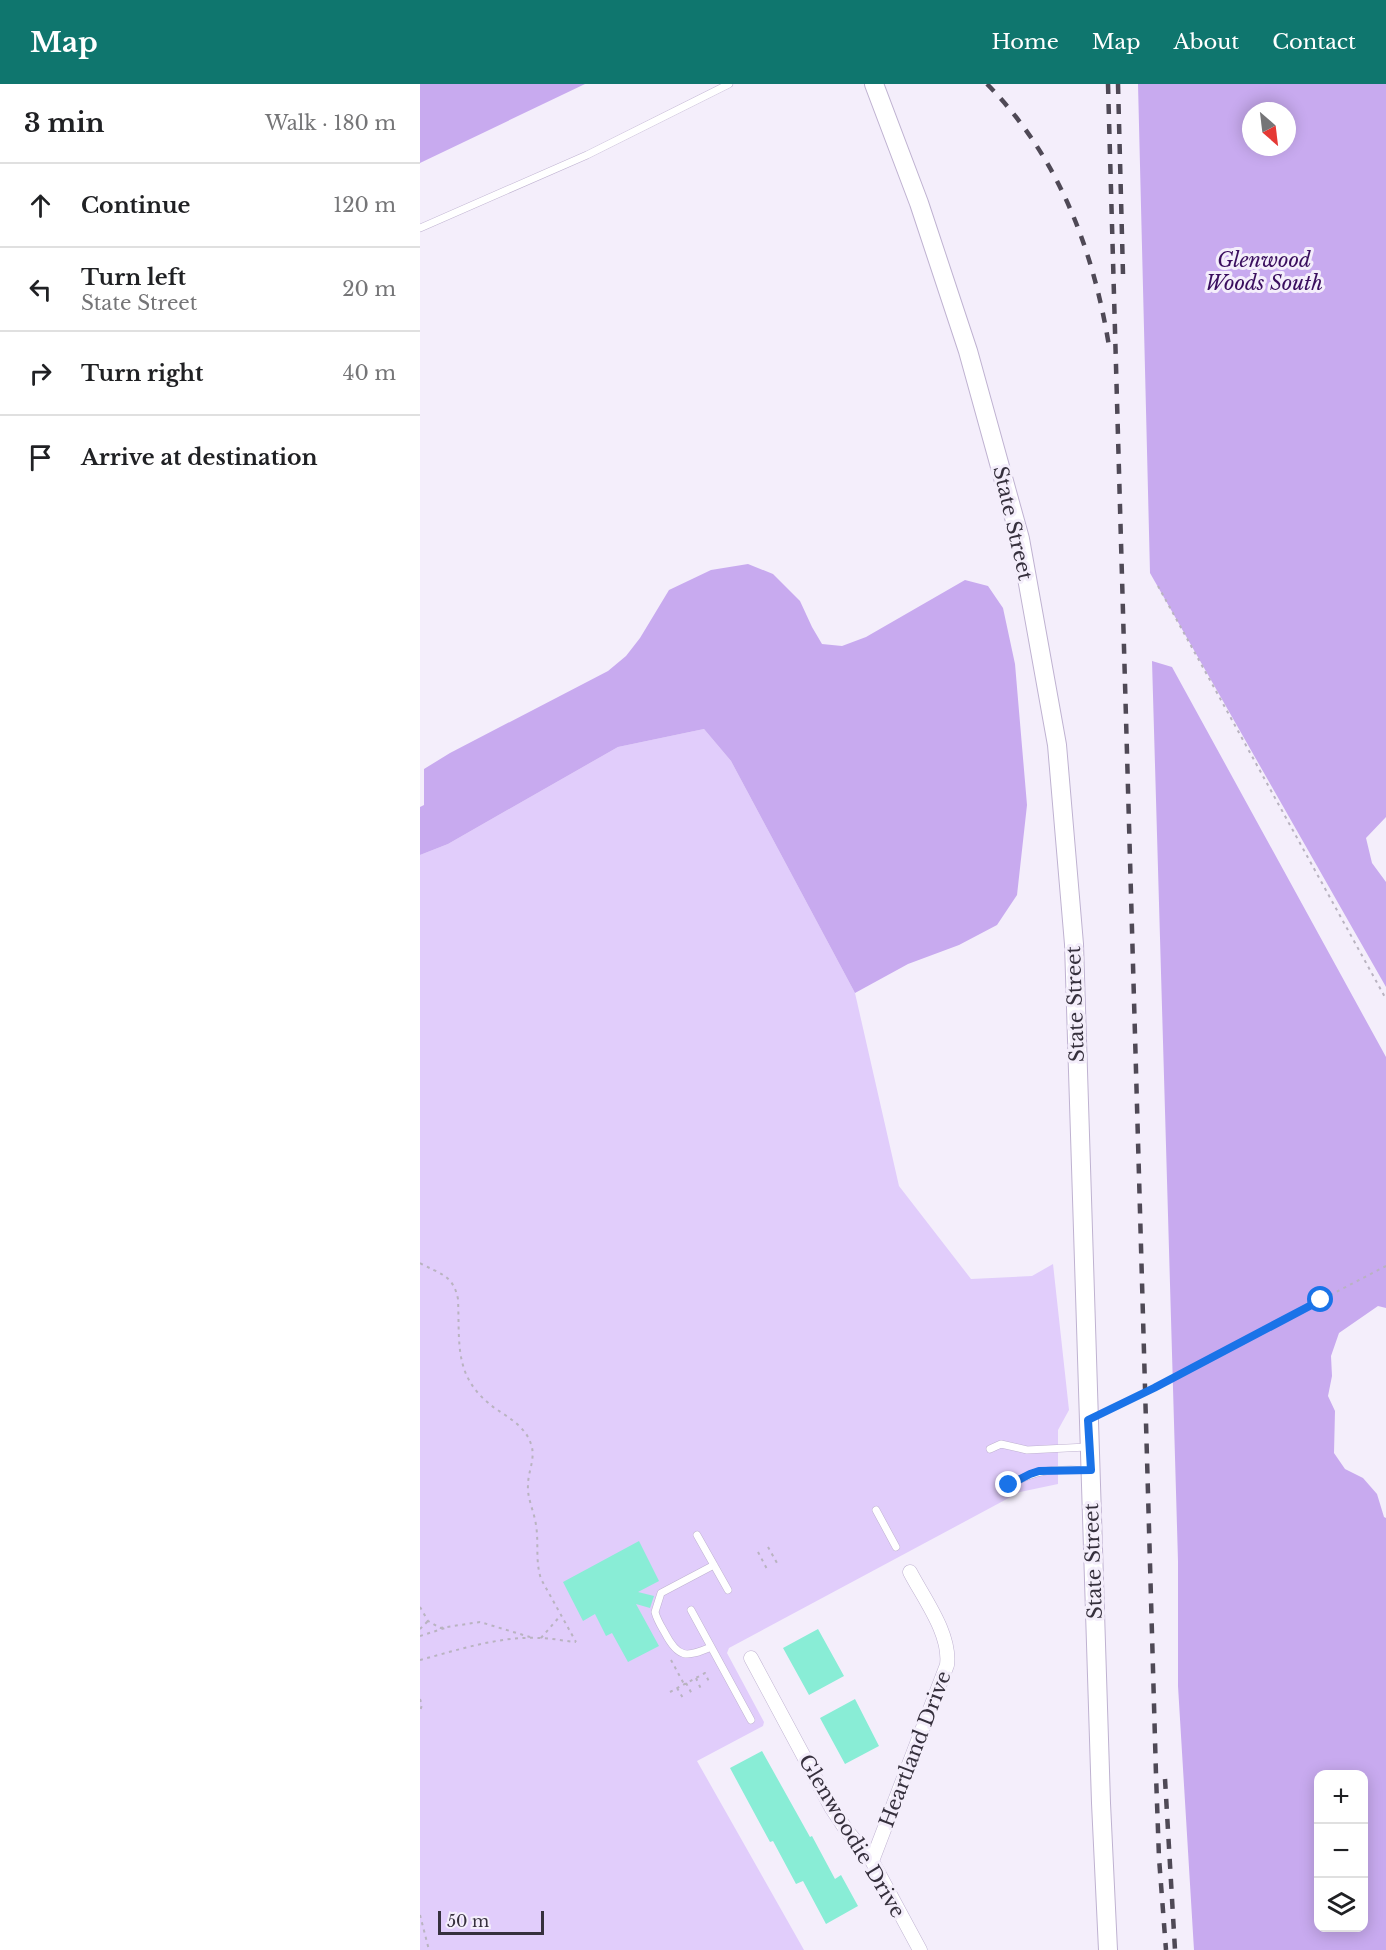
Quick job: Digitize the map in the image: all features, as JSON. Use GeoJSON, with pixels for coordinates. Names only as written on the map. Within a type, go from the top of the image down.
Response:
{"type":"FeatureCollection","features":[{"type":"Feature","properties":{"kind":"street","name":"State Street"},"geometry":{"type":"LineString","coordinates":[[874,84],[919,203],[968,351],[1017,528],[1057,745],[1074,944],[1088,1420],[1108,1950]]}},
{"type":"Feature","properties":{"kind":"street","name":"Heartland Drive"},"geometry":{"type":"LineString","coordinates":[[872,1861],[947,1665],[946,1640],[910,1572]]}},
{"type":"Feature","properties":{"kind":"street","name":"Glenwoodie Drive"},"geometry":{"type":"LineString","coordinates":[[751,1658],[839,1821],[872,1861],[920,1950]]}},
{"type":"Feature","properties":{"kind":"lane"},"geometry":{"type":"LineString","coordinates":[[420,228],[587,155],[729,84]]}},
{"type":"Feature","properties":{"kind":"lane"},"geometry":{"type":"LineString","coordinates":[[990,1449],[1001,1444],[1027,1450],[1090,1447]]}},
{"type":"Feature","properties":{"kind":"lane"},"geometry":{"type":"LineString","coordinates":[[1009,1485],[1039,1471],[1091,1470]]}},
{"type":"Feature","properties":{"kind":"lane"},"geometry":{"type":"LineString","coordinates":[[876,1510],[896,1547]]}},
{"type":"Feature","properties":{"kind":"lane"},"geometry":{"type":"LineString","coordinates":[[697,1535],[728,1590]]}},
{"type":"Feature","properties":{"kind":"lane"},"geometry":{"type":"LineString","coordinates":[[711,1647],[690,1655],[679,1652],[671,1644],[655,1612],[662,1593],[714,1565]]}},
{"type":"Feature","properties":{"kind":"lane"},"geometry":{"type":"LineString","coordinates":[[691,1610],[751,1720]]}},
{"type":"Feature","properties":{"kind":"path"},"geometry":{"type":"LineString","coordinates":[[1158,586],[1386,999]]}},
{"type":"Feature","properties":{"kind":"path"},"geometry":{"type":"LineString","coordinates":[[420,1263],[445,1275],[457,1291],[460,1358],[469,1382],[484,1399],[519,1426],[532,1446],[527,1487],[536,1522],[536,1561],[541,1579],[576,1642],[540,1638],[496,1641],[420,1660]]}},
{"type":"Feature","properties":{"kind":"path"},"geometry":{"type":"LineString","coordinates":[[1088,1420],[1154,1388],[1386,1266]]}},
{"type":"Feature","properties":{"kind":"path"},"geometry":{"type":"LineString","coordinates":[[768,1547],[777,1563]]}},
{"type":"Feature","properties":{"kind":"path"},"geometry":{"type":"LineString","coordinates":[[758,1552],[767,1569]]}},
{"type":"Feature","properties":{"kind":"path"},"geometry":{"type":"LineString","coordinates":[[420,1607],[428,1621],[440,1628],[447,1628]]}},
{"type":"Feature","properties":{"kind":"path"},"geometry":{"type":"LineString","coordinates":[[540,1638],[561,1615]]}},
{"type":"Feature","properties":{"kind":"path"},"geometry":{"type":"LineString","coordinates":[[420,1629],[428,1621]]}},
{"type":"Feature","properties":{"kind":"path"},"geometry":{"type":"LineString","coordinates":[[420,1636],[480,1622],[532,1638]]}},
{"type":"Feature","properties":{"kind":"path"},"geometry":{"type":"LineString","coordinates":[[670,1692],[705,1673],[710,1684]]}},
{"type":"Feature","properties":{"kind":"path"},"geometry":{"type":"LineString","coordinates":[[696,1678],[701,1689]]}},
{"type":"Feature","properties":{"kind":"path"},"geometry":{"type":"LineString","coordinates":[[686,1683],[692,1694]]}},
{"type":"Feature","properties":{"kind":"path"},"geometry":{"type":"LineString","coordinates":[[677,1688],[683,1698]]}},
{"type":"Feature","properties":{"kind":"path"},"geometry":{"type":"LineString","coordinates":[[420,1700],[422,1705],[420,1711]]}},
{"type":"Feature","properties":{"kind":"path"},"geometry":{"type":"LineString","coordinates":[[420,1915],[429,1950]]}},
{"type":"Feature","properties":{"kind":"shaded area"},"geometry":{"type":"Polygon","coordinates":[[[704,729],[731,761],[855,993],[899,1186],[971,1279],[1032,1276],[1053,1264],[1069,1410],[1058,1430],[1058,1484],[1020,1492],[729,1648],[727,1653],[764,1722],[763,1726],[697,1761],[804,1950],[420,1950],[420,855],[448,844],[618,747],[704,729]]]}},
{"type":"Feature","properties":{"kind":"green space"},"geometry":{"type":"Polygon","coordinates":[[[420,84],[585,84],[420,163],[420,84]]]}},
{"type":"Feature","properties":{"kind":"green space","name":"Glenwood Woods South"},"geometry":{"type":"Polygon","coordinates":[[[1138,84],[1386,84],[1386,817],[1366,838],[1372,863],[1386,882],[1386,987],[1150,573],[1138,84]]]}},
{"type":"Feature","properties":{"kind":"green space"},"geometry":{"type":"Polygon","coordinates":[[[748,564],[773,574],[800,601],[822,644],[842,646],[866,637],[965,580],[988,586],[1003,608],[1015,664],[1027,805],[1017,895],[997,925],[959,945],[908,964],[855,993],[731,761],[704,729],[618,747],[448,844],[420,855],[420,807],[424,805],[424,769],[450,753],[608,671],[626,656],[640,638],[669,590],[711,570],[748,564]]]}},
{"type":"Feature","properties":{"kind":"green space"},"geometry":{"type":"Polygon","coordinates":[[[1152,661],[1172,667],[1386,1057],[1386,1308],[1378,1306],[1339,1333],[1331,1356],[1332,1376],[1328,1396],[1335,1411],[1334,1453],[1345,1469],[1363,1478],[1377,1494],[1386,1518],[1386,1950],[1194,1950],[1178,1686],[1178,1561],[1152,661]]]}},
{"type":"Feature","properties":{"kind":"building"},"geometry":{"type":"Polygon","coordinates":[[[639,1541],[659,1581],[638,1592],[654,1596],[650,1608],[636,1604],[659,1646],[628,1662],[612,1633],[606,1636],[595,1614],[583,1621],[563,1582],[639,1541]]]}},
{"type":"Feature","properties":{"kind":"building"},"geometry":{"type":"Polygon","coordinates":[[[818,1629],[844,1676],[809,1695],[783,1648],[818,1629]]]}},
{"type":"Feature","properties":{"kind":"building"},"geometry":{"type":"Polygon","coordinates":[[[855,1699],[879,1746],[845,1764],[820,1718],[855,1699]]]}},
{"type":"Feature","properties":{"kind":"building"},"geometry":{"type":"Polygon","coordinates":[[[762,1751],[835,1879],[841,1875],[858,1906],[826,1924],[803,1881],[796,1884],[773,1841],[770,1842],[730,1768],[762,1751]]]}},
{"type":"Feature","properties":{"kind":"railway"},"geometry":{"type":"LineString","coordinates":[[987,84],[1034,142],[1069,205],[1093,274],[1109,346]]}},
{"type":"Feature","properties":{"kind":"railway"},"geometry":{"type":"LineString","coordinates":[[1108,84],[1156,1775],[1166,1950]]}},
{"type":"Feature","properties":{"kind":"railway"},"geometry":{"type":"LineString","coordinates":[[1118,84],[1123,274]]}},
{"type":"Feature","properties":{"kind":"railway"},"geometry":{"type":"LineString","coordinates":[[1165,1779],[1175,1950]]}},
{"type":"Feature","properties":{"kind":"route"},"geometry":{"type":"LineString","coordinates":[[1009,1485],[1039,1471],[1091,1470],[1088,1420],[1321,1300]]}}]}
